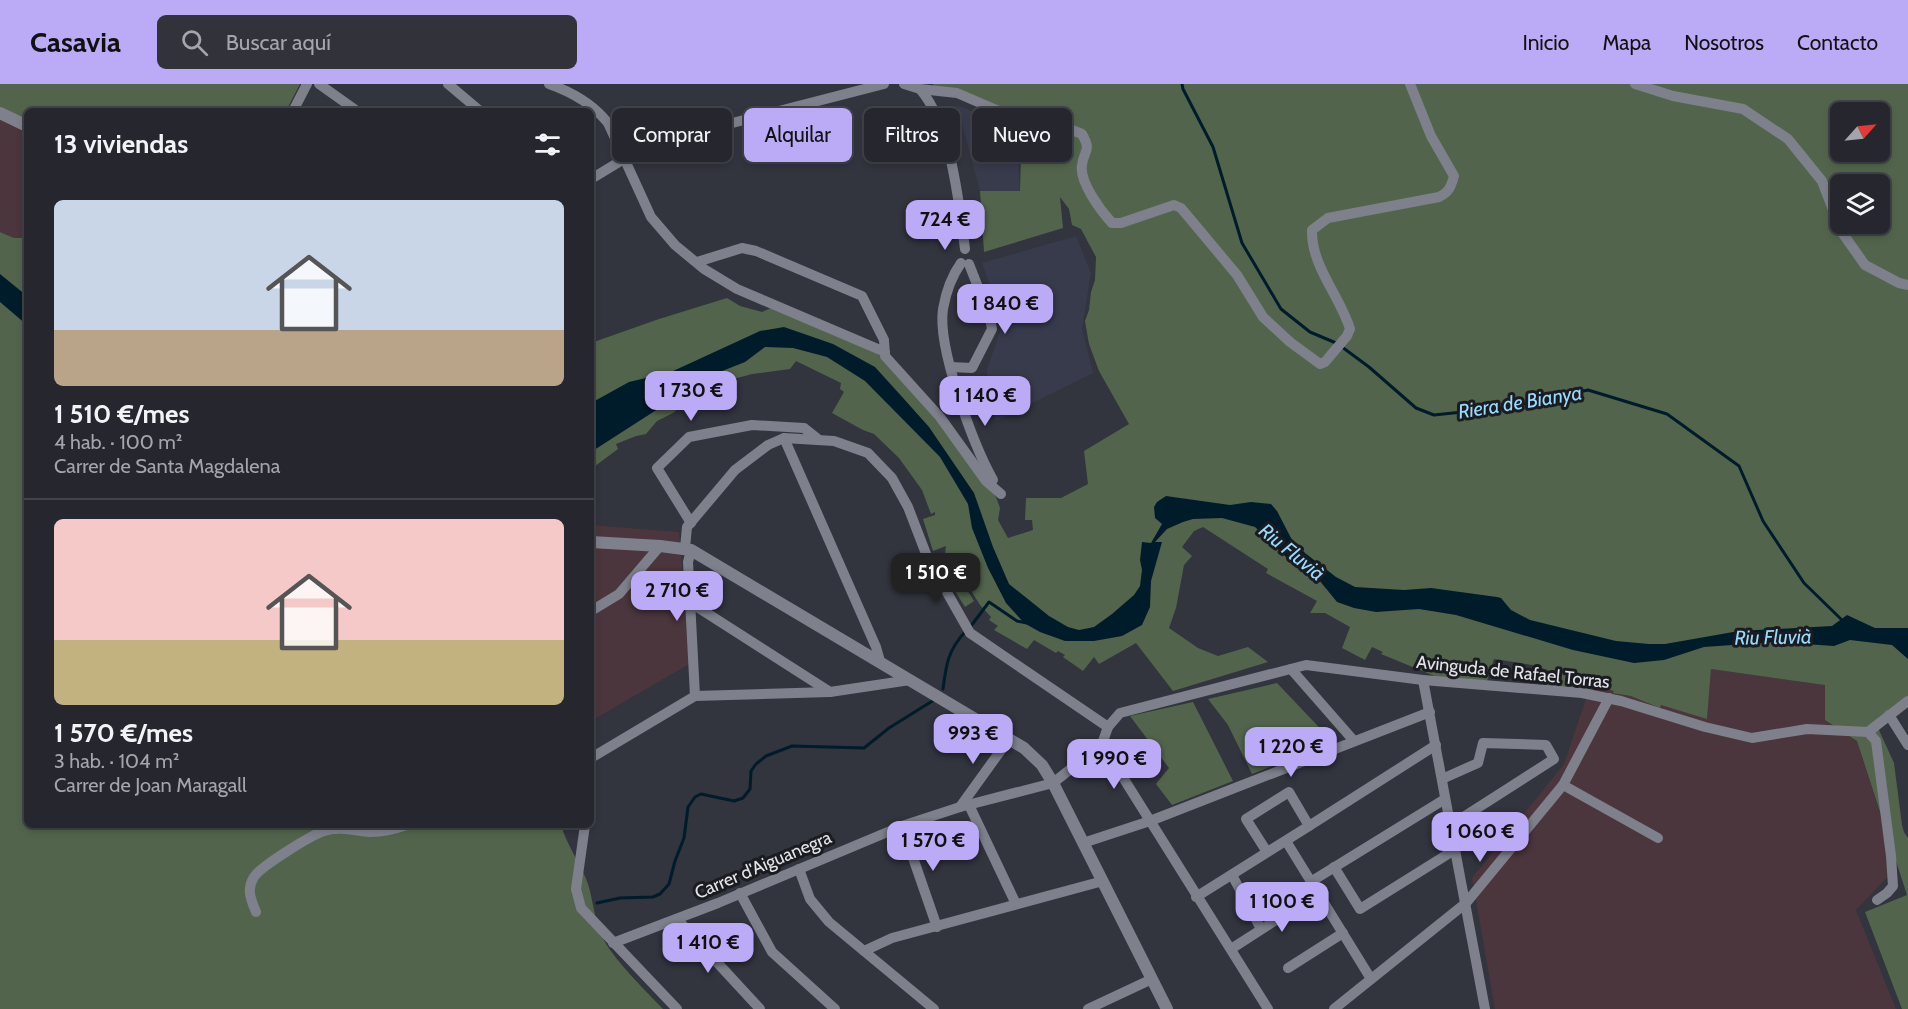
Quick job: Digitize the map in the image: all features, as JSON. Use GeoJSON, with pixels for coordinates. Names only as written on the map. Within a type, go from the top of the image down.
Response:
{"type":"FeatureCollection","features":[{"type":"Feature","properties":{"kind":"street"},"geometry":{"type":"LineString","coordinates":[[295,108],[307,84]]}},
{"type":"Feature","properties":{"kind":"street"},"geometry":{"type":"LineString","coordinates":[[319,84],[353,108]]}},
{"type":"Feature","properties":{"kind":"street"},"geometry":{"type":"LineString","coordinates":[[448,84],[476,108]]}},
{"type":"Feature","properties":{"kind":"street"},"geometry":{"type":"LineString","coordinates":[[549,84],[570,92],[593,108]]}},
{"type":"Feature","properties":{"kind":"street"},"geometry":{"type":"LineString","coordinates":[[732,123],[884,84]]}},
{"type":"Feature","properties":{"kind":"street"},"geometry":{"type":"LineString","coordinates":[[904,84],[957,93],[1015,118],[1082,134],[1087,152],[1082,164],[1082,178],[1112,223],[1121,223],[1174,205],[1181,208],[1237,275],[1263,317],[1290,342],[1320,364],[1325,362],[1347,336],[1350,329],[1346,315],[1333,295],[1319,263],[1311,241],[1312,230],[1328,218],[1438,197],[1448,192],[1454,176],[1431,136],[1410,84]]}},
{"type":"Feature","properties":{"kind":"street"},"geometry":{"type":"LineString","coordinates":[[1635,84],[1673,96],[1743,109],[1788,140],[1822,181],[1840,231],[1865,265],[1899,284],[1908,285]]}},
{"type":"Feature","properties":{"kind":"street"},"geometry":{"type":"LineString","coordinates":[[919,86],[930,101],[955,179],[965,249],[961,250],[958,256],[965,263],[990,318],[992,329],[972,368],[951,367]]}},
{"type":"Feature","properties":{"kind":"street"},"geometry":{"type":"LineString","coordinates":[[594,109],[601,114],[612,132]]}},
{"type":"Feature","properties":{"kind":"street"},"geometry":{"type":"LineString","coordinates":[[0,113],[24,125]]}},
{"type":"Feature","properties":{"kind":"street"},"geometry":{"type":"LineString","coordinates":[[594,177],[619,162]]}},
{"type":"Feature","properties":{"kind":"street"},"geometry":{"type":"LineString","coordinates":[[625,162],[659,229],[704,269],[737,289],[885,352]]}},
{"type":"Feature","properties":{"kind":"street"},"geometry":{"type":"LineString","coordinates":[[697,262],[742,248],[756,251],[862,296],[884,340],[885,356],[940,417],[986,481],[1001,494],[978,451],[947,355],[943,312],[951,277],[965,263]]}},
{"type":"Feature","properties":{"kind":"street"},"geometry":{"type":"LineString","coordinates":[[691,523],[657,468],[689,437],[752,425],[804,428],[820,440]]}},
{"type":"Feature","properties":{"kind":"street"},"geometry":{"type":"LineString","coordinates":[[784,438],[876,647],[880,661]]}},
{"type":"Feature","properties":{"kind":"street"},"geometry":{"type":"LineString","coordinates":[[695,696],[687,527],[735,470],[768,445],[784,438],[834,441],[868,453],[891,478],[908,507],[928,559],[970,633],[1108,727],[1102,744],[1053,783]]}},
{"type":"Feature","properties":{"kind":"street"},"geometry":{"type":"LineString","coordinates":[[594,542],[688,549],[1024,748],[1042,765],[1053,783],[1167,1009]]}},
{"type":"Feature","properties":{"kind":"street"},"geometry":{"type":"LineString","coordinates":[[594,609],[619,594],[660,546]]}},
{"type":"Feature","properties":{"kind":"street"},"geometry":{"type":"LineString","coordinates":[[691,603],[830,692]]}},
{"type":"Feature","properties":{"kind":"street","name":"Avinguda de Rafael Torras"},"geometry":{"type":"LineString","coordinates":[[1108,727],[1120,713],[1306,665],[1423,680],[1582,693],[1609,698],[1705,727],[1752,738],[1807,729],[1868,732]]}},
{"type":"Feature","properties":{"kind":"street"},"geometry":{"type":"LineString","coordinates":[[1291,669],[1354,741]]}},
{"type":"Feature","properties":{"kind":"street"},"geometry":{"type":"LineString","coordinates":[[594,756],[695,696],[830,692],[910,680]]}},
{"type":"Feature","properties":{"kind":"street"},"geometry":{"type":"LineString","coordinates":[[1423,680],[1466,903],[1483,1008]]}},
{"type":"Feature","properties":{"kind":"street"},"geometry":{"type":"LineString","coordinates":[[1334,1009],[1466,903],[1563,785],[1609,698]]}},
{"type":"Feature","properties":{"kind":"street"},"geometry":{"type":"LineString","coordinates":[[1877,900],[1893,886],[1876,741],[1868,732],[1908,701]]}},
{"type":"Feature","properties":{"kind":"street"},"geometry":{"type":"LineString","coordinates":[[1083,843],[1150,821],[1430,712]]}},
{"type":"Feature","properties":{"kind":"street"},"geometry":{"type":"LineString","coordinates":[[1889,715],[1908,746]]}},
{"type":"Feature","properties":{"kind":"street"},"geometry":{"type":"LineString","coordinates":[[1009,739],[965,806],[1016,904]]}},
{"type":"Feature","properties":{"kind":"street"},"geometry":{"type":"LineString","coordinates":[[1442,779],[1478,763],[1483,743],[1546,745],[1554,759],[1571,771]]}},
{"type":"Feature","properties":{"kind":"street"},"geometry":{"type":"LineString","coordinates":[[1102,744],[1268,1009]]}},
{"type":"Feature","properties":{"kind":"street"},"geometry":{"type":"LineString","coordinates":[[1196,897],[1436,745]]}},
{"type":"Feature","properties":{"kind":"street"},"geometry":{"type":"LineString","coordinates":[[1451,825],[1554,759]]}},
{"type":"Feature","properties":{"kind":"street","name":"Carrer d'Aiguanegra"},"geometry":{"type":"LineString","coordinates":[[613,944],[902,826],[965,806],[1053,783]]}},
{"type":"Feature","properties":{"kind":"street"},"geometry":{"type":"LineString","coordinates":[[1563,785],[1658,838]]}},
{"type":"Feature","properties":{"kind":"street"},"geometry":{"type":"LineString","coordinates":[[1267,852],[1246,819],[1263,808],[1289,792],[1309,826]]}},
{"type":"Feature","properties":{"kind":"street"},"geometry":{"type":"LineString","coordinates":[[1312,881],[1445,799]]}},
{"type":"Feature","properties":{"kind":"street"},"geometry":{"type":"LineString","coordinates":[[902,826],[937,927]]}},
{"type":"Feature","properties":{"kind":"street"},"geometry":{"type":"LineString","coordinates":[[256,912],[249,893],[254,875],[285,853],[324,830],[350,829],[368,832],[397,828]]}},
{"type":"Feature","properties":{"kind":"street"},"geometry":{"type":"LineString","coordinates":[[585,828],[576,889],[582,908],[613,944],[677,1009]]}},
{"type":"Feature","properties":{"kind":"street"},"geometry":{"type":"LineString","coordinates":[[1286,841],[1371,979]]}},
{"type":"Feature","properties":{"kind":"street"},"geometry":{"type":"LineString","coordinates":[[1334,867],[1360,909],[1456,849]]}},
{"type":"Feature","properties":{"kind":"street"},"geometry":{"type":"LineString","coordinates":[[799,869],[810,899],[829,922],[934,1009]]}},
{"type":"Feature","properties":{"kind":"street"},"geometry":{"type":"LineString","coordinates":[[1232,875],[1261,929]]}},
{"type":"Feature","properties":{"kind":"street"},"geometry":{"type":"LineString","coordinates":[[864,951],[892,938],[1102,881]]}},
{"type":"Feature","properties":{"kind":"street"},"geometry":{"type":"LineString","coordinates":[[1231,949],[1318,893]]}},
{"type":"Feature","properties":{"kind":"street"},"geometry":{"type":"LineString","coordinates":[[740,894],[772,952],[835,1009]]}},
{"type":"Feature","properties":{"kind":"street"},"geometry":{"type":"LineString","coordinates":[[677,919],[760,1009]]}},
{"type":"Feature","properties":{"kind":"street"},"geometry":{"type":"LineString","coordinates":[[1288,968],[1343,933]]}},
{"type":"Feature","properties":{"kind":"street"},"geometry":{"type":"LineString","coordinates":[[1088,1009],[1152,979]]}},
{"type":"Feature","properties":{"kind":"shaded area"},"geometry":{"type":"Polygon","coordinates":[[[957,105],[972,111],[972,161],[960,116],[960,108],[957,105]]]}},
{"type":"Feature","properties":{"kind":"shaded area"},"geometry":{"type":"Polygon","coordinates":[[[0,119],[24,131],[24,238],[14,238],[0,232],[0,119]]]}},
{"type":"Feature","properties":{"kind":"shaded area"},"geometry":{"type":"Polygon","coordinates":[[[972,162],[1018,162],[1020,192],[980,191],[972,162]]]}},
{"type":"Feature","properties":{"kind":"shaded area"},"geometry":{"type":"Polygon","coordinates":[[[1076,236],[1091,273],[1082,329],[1093,373],[996,421],[989,399],[987,369],[1003,323],[982,263],[1076,236]]]}},
{"type":"Feature","properties":{"kind":"shaded area"},"geometry":{"type":"Polygon","coordinates":[[[594,525],[679,532],[691,663],[594,719],[594,525]]]}},
{"type":"Feature","properties":{"kind":"shaded area"},"geometry":{"type":"Polygon","coordinates":[[[1711,669],[1826,685],[1825,720],[1857,741],[1897,867],[1856,910],[1896,1009],[1495,1009],[1472,878],[1564,764],[1591,684],[1707,718],[1711,669]]]}},
{"type":"Feature","properties":{"kind":"green space"},"geometry":{"type":"Polygon","coordinates":[[[0,84],[300,84],[288,108],[24,108],[24,131],[0,119],[0,84]]]}},
{"type":"Feature","properties":{"kind":"green space"},"geometry":{"type":"Polygon","coordinates":[[[933,84],[1908,84],[1908,705],[1878,728],[1894,763],[1902,825],[1908,838],[1908,1009],[1902,1009],[1865,912],[1907,895],[1857,741],[1825,720],[1825,685],[1711,669],[1707,719],[1661,705],[1660,708],[1595,685],[1591,690],[1546,687],[1548,670],[1532,665],[1494,659],[1487,681],[1437,677],[1381,654],[1383,652],[1372,647],[1365,660],[1342,648],[1350,627],[1325,613],[1310,613],[1317,601],[1266,573],[1268,569],[1203,527],[1194,531],[1182,547],[1192,556],[1184,565],[1176,608],[1169,628],[1198,648],[1218,656],[1248,647],[1268,662],[1173,691],[1136,643],[1099,664],[1094,657],[1083,671],[1058,651],[1056,653],[1034,640],[1027,649],[994,630],[998,626],[989,620],[991,617],[980,605],[954,564],[951,565],[945,554],[946,546],[933,551],[923,519],[935,515],[935,512],[931,514],[922,490],[899,458],[874,434],[832,413],[844,392],[840,389],[841,383],[796,361],[790,369],[752,374],[704,387],[673,413],[657,421],[646,434],[616,444],[618,449],[594,467],[594,342],[727,298],[740,306],[762,312],[771,308],[871,349],[886,360],[937,417],[996,497],[1000,508],[998,520],[1008,538],[1033,530],[1032,520],[1025,520],[1026,498],[1061,498],[1088,484],[1084,451],[1129,424],[1099,371],[1089,344],[1085,321],[1095,280],[1096,257],[1081,229],[1072,225],[1069,209],[1060,197],[1063,228],[984,252],[980,191],[1020,191],[1021,162],[1072,162],[1072,108],[985,108],[963,99],[935,94],[933,84]]]}},
{"type":"Feature","properties":{"kind":"green space"},"geometry":{"type":"Polygon","coordinates":[[[0,232],[14,238],[24,238],[24,828],[562,828],[588,884],[597,923],[606,944],[629,973],[663,1009],[0,1009],[0,232]]]}},
{"type":"Feature","properties":{"kind":"green space"},"geometry":{"type":"Polygon","coordinates":[[[960,578],[974,601],[965,607],[950,583],[960,578]]]}},
{"type":"Feature","properties":{"kind":"green space"},"geometry":{"type":"Polygon","coordinates":[[[1277,683],[1333,742],[1252,774],[1228,725],[1208,699],[1277,683]]]}},
{"type":"Feature","properties":{"kind":"green space"},"geometry":{"type":"Polygon","coordinates":[[[1193,702],[1233,781],[1172,805],[1156,784],[1169,768],[1130,716],[1193,702]]]}},
{"type":"Feature","properties":{"kind":"water"},"geometry":{"type":"Polygon","coordinates":[[[0,274],[24,294],[24,322],[0,302],[0,274]]]}},
{"type":"Feature","properties":{"kind":"water","name":"Riu Fluvià"},"geometry":{"type":"Polygon","coordinates":[[[784,327],[833,344],[875,367],[929,427],[974,493],[1009,584],[1049,616],[1068,627],[1079,630],[1094,627],[1134,595],[1140,586],[1142,542],[1151,543],[1162,524],[1155,518],[1154,507],[1166,496],[1230,505],[1251,502],[1271,504],[1291,538],[1305,553],[1336,577],[1355,587],[1404,590],[1431,588],[1497,597],[1501,598],[1511,610],[1530,620],[1616,641],[1649,644],[1665,644],[1739,631],[1832,626],[1847,615],[1875,628],[1908,628],[1908,659],[1892,645],[1850,640],[1834,646],[1775,642],[1704,647],[1664,660],[1634,663],[1573,650],[1456,615],[1419,609],[1376,612],[1354,608],[1337,602],[1315,575],[1289,560],[1255,527],[1222,518],[1193,519],[1183,522],[1167,529],[1155,542],[1162,542],[1151,581],[1150,607],[1142,625],[1122,636],[1094,641],[1065,641],[1040,632],[1024,623],[1006,603],[988,568],[972,528],[968,504],[940,457],[865,381],[827,357],[793,348],[765,347],[745,362],[697,381],[594,450],[594,401],[629,382],[671,372],[760,331],[784,327]]]}},
{"type":"Feature","properties":{"kind":"waterway","name":"Riera de Bianya"},"geometry":{"type":"LineString","coordinates":[[1182,84],[1213,147],[1242,243],[1281,309],[1310,332],[1336,343]]}},
{"type":"Feature","properties":{"kind":"waterway","name":"Riera de Bianya"},"geometry":{"type":"LineString","coordinates":[[1342,347],[1416,408],[1434,415],[1510,407],[1588,390],[1667,414],[1739,466],[1763,521],[1804,583],[1843,621]]}},
{"type":"Feature","properties":{"kind":"waterway"},"geometry":{"type":"LineString","coordinates":[[971,626],[989,602],[1017,621],[1027,623]]}},
{"type":"Feature","properties":{"kind":"waterway"},"geometry":{"type":"LineString","coordinates":[[943,689],[949,658],[965,632]]}},
{"type":"Feature","properties":{"kind":"waterway"},"geometry":{"type":"LineString","coordinates":[[597,903],[620,898],[653,897],[660,894],[669,884],[684,838],[688,807],[695,797],[701,794],[734,801],[743,798],[750,789],[751,771],[766,756],[792,746],[864,748],[889,728],[934,700]]}}]}
